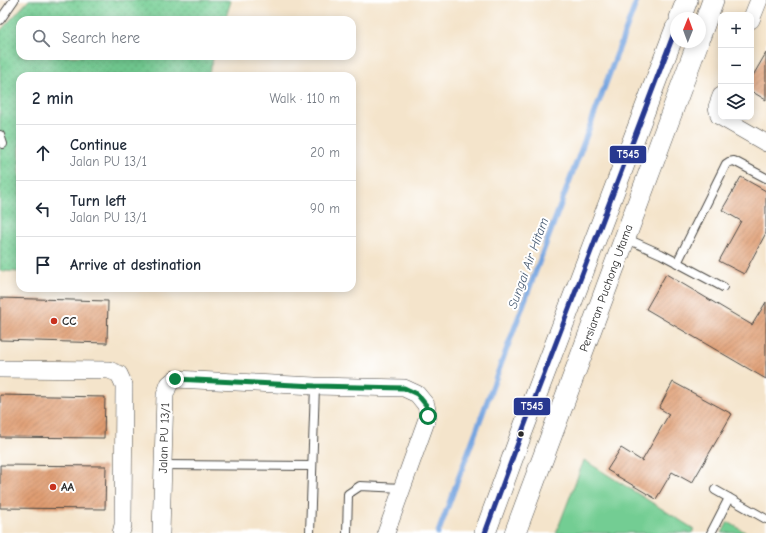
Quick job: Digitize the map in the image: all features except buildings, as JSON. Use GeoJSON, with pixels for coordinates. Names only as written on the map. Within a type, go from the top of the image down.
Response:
{"type":"FeatureCollection","features":[{"type":"Feature","properties":{"kind":"street"},"geometry":{"type":"LineString","coordinates":[[682,12],[687,0]]}},
{"type":"Feature","properties":{"kind":"street"},"geometry":{"type":"LineString","coordinates":[[706,19],[713,0]]}},
{"type":"Feature","properties":{"kind":"street"},"geometry":{"type":"LineString","coordinates":[[754,12],[759,0]]}},
{"type":"Feature","properties":{"kind":"street"},"geometry":{"type":"LineString","coordinates":[[485,533],[670,44]]}},
{"type":"Feature","properties":{"kind":"street","name":"Persiaran Puchong Utama"},"geometry":{"type":"LineString","coordinates":[[515,533],[696,48]]}},
{"type":"Feature","properties":{"kind":"street"},"geometry":{"type":"LineString","coordinates":[[726,120],[766,143]]}},
{"type":"Feature","properties":{"kind":"street"},"geometry":{"type":"LineString","coordinates":[[0,369],[109,370],[119,374],[124,385],[123,525],[121,533]]}},
{"type":"Feature","properties":{"kind":"street","name":"Jalan PU 13/1"},"geometry":{"type":"LineString","coordinates":[[161,533],[165,395],[169,384],[175,379],[315,386],[404,388],[417,394],[426,405],[428,416],[386,533]]}},
{"type":"Feature","properties":{"kind":"lane"},"geometry":{"type":"LineString","coordinates":[[0,20],[14,0]]}},
{"type":"Feature","properties":{"kind":"lane"},"geometry":{"type":"LineString","coordinates":[[0,135],[3,144]]}},
{"type":"Feature","properties":{"kind":"lane"},"geometry":{"type":"LineString","coordinates":[[677,263],[726,164],[734,161],[766,178]]}},
{"type":"Feature","properties":{"kind":"lane"},"geometry":{"type":"LineString","coordinates":[[625,238],[661,254],[723,287]]}},
{"type":"Feature","properties":{"kind":"lane"},"geometry":{"type":"LineString","coordinates":[[310,533],[315,386]]}},
{"type":"Feature","properties":{"kind":"lane"},"geometry":{"type":"LineString","coordinates":[[163,465],[312,466]]}},
{"type":"Feature","properties":{"kind":"lane"},"geometry":{"type":"LineString","coordinates":[[347,533],[348,494],[360,486],[402,488]]}},
{"type":"Feature","properties":{"kind":"lane"},"geometry":{"type":"LineString","coordinates":[[716,490],[766,519]]}},
{"type":"Feature","properties":{"kind":"lane"},"geometry":{"type":"LineString","coordinates":[[710,533],[728,498]]}},
{"type":"Feature","properties":{"kind":"green space"},"geometry":{"type":"Polygon","coordinates":[[[29,0],[231,1],[226,16],[16,16],[16,60],[213,60],[209,72],[16,72],[16,272],[0,271],[0,31],[29,0]]]}},
{"type":"Feature","properties":{"kind":"green space"},"geometry":{"type":"Polygon","coordinates":[[[584,460],[694,529],[692,533],[556,533],[584,460]]]}},
{"type":"Feature","properties":{"kind":"green space"},"geometry":{"type":"Polygon","coordinates":[[[728,522],[747,533],[722,533],[728,522]]]}},
{"type":"Feature","properties":{"kind":"waterway","name":"Sungai Air Hitam"},"geometry":{"type":"LineString","coordinates":[[438,533],[637,0]]}},
{"type":"Feature","properties":{"kind":"transit line","name":"T545"},"geometry":{"type":"LineString","coordinates":[[485,533],[670,44]]}},
{"type":"Feature","properties":{"kind":"place","name":"CC"},"geometry":{"type":"Point","coordinates":[54,321]}},
{"type":"Feature","properties":{"kind":"place","name":"AA"},"geometry":{"type":"Point","coordinates":[53,487]}},
{"type":"Feature","properties":{"kind":"route"},"geometry":{"type":"LineString","coordinates":[[175,379],[315,386],[404,388],[417,394],[426,405],[428,416]]}}]}
